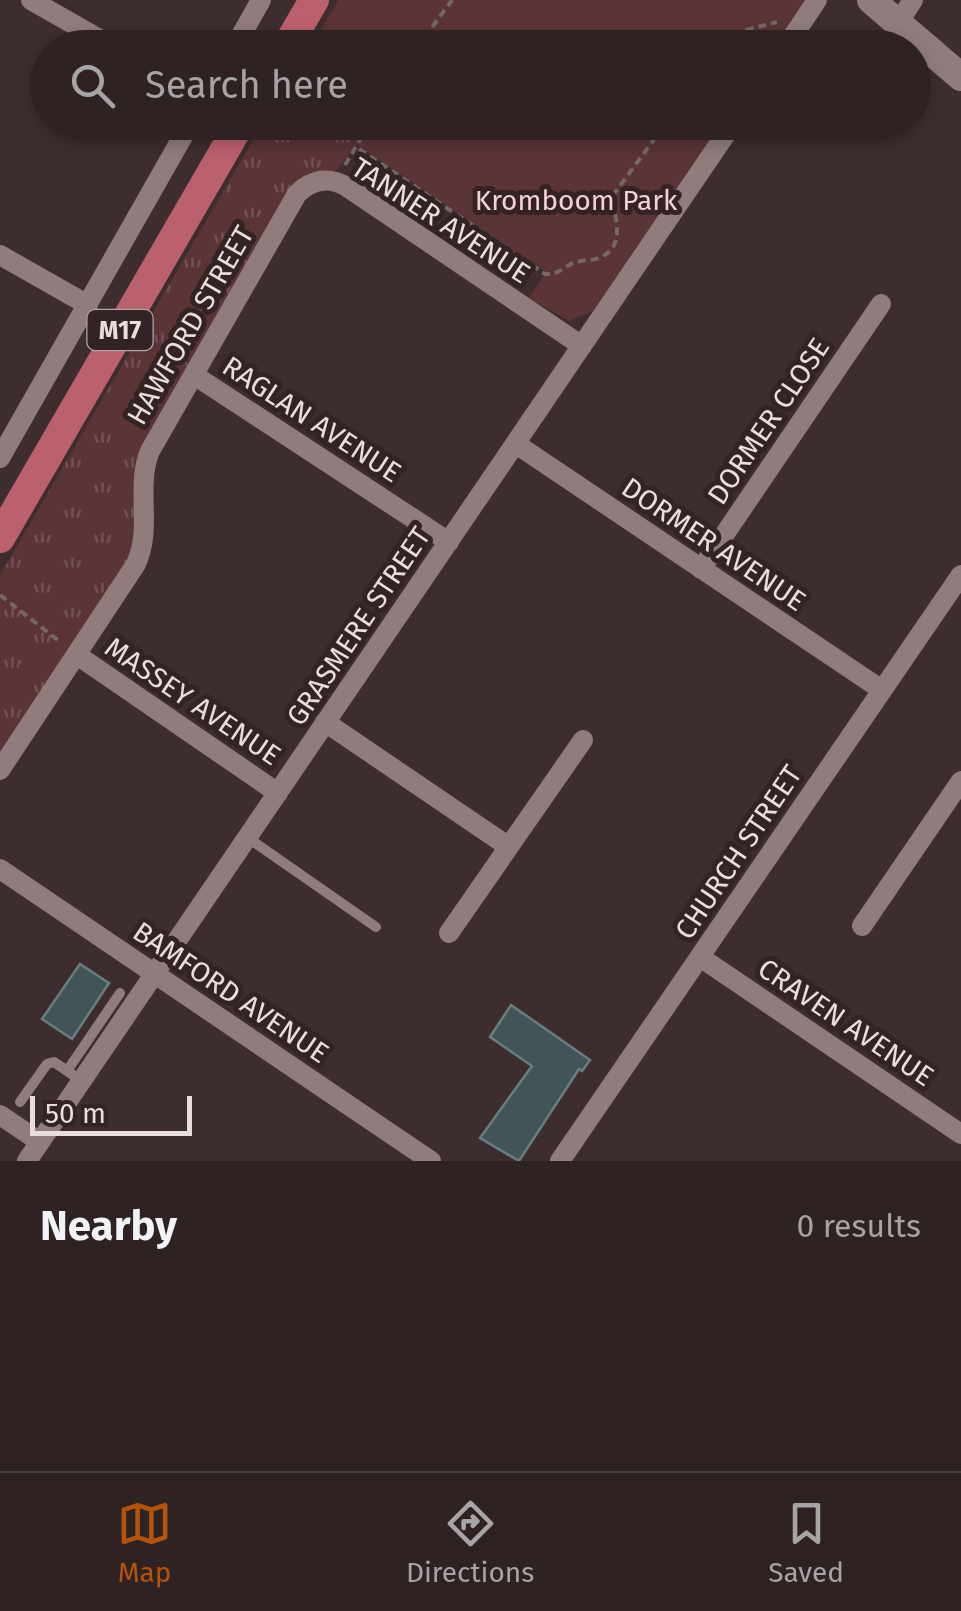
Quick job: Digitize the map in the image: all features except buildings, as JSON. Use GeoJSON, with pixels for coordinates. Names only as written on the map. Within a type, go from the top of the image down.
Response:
{"type":"FeatureCollection","features":[{"type":"Feature","properties":{"kind":"main road"},"geometry":{"type":"LineString","coordinates":[[296,30],[314,0]]}},
{"type":"Feature","properties":{"kind":"main road","name":"M17"},"geometry":{"type":"LineString","coordinates":[[0,538],[231,140]]}},
{"type":"Feature","properties":{"kind":"street"},"geometry":{"type":"LineString","coordinates":[[31,0],[84,30]]}},
{"type":"Feature","properties":{"kind":"street"},"geometry":{"type":"LineString","coordinates":[[244,30],[261,0]]}},
{"type":"Feature","properties":{"kind":"street"},"geometry":{"type":"LineString","coordinates":[[797,30],[818,0]]}},
{"type":"Feature","properties":{"kind":"street"},"geometry":{"type":"LineString","coordinates":[[871,0],[906,12]]}},
{"type":"Feature","properties":{"kind":"street"},"geometry":{"type":"LineString","coordinates":[[931,42],[961,77]]}},
{"type":"Feature","properties":{"kind":"street"},"geometry":{"type":"LineString","coordinates":[[0,458],[181,140]]}},
{"type":"Feature","properties":{"kind":"street","name":"GRASMERE STREET"},"geometry":{"type":"LineString","coordinates":[[27,1161],[74,1076],[154,974],[722,140]]}},
{"type":"Feature","properties":{"kind":"street","name":"TANNER AVENUE"},"geometry":{"type":"LineString","coordinates":[[318,180],[347,187],[582,346]]}},
{"type":"Feature","properties":{"kind":"street","name":"HAWFORD STREET"},"geometry":{"type":"LineString","coordinates":[[0,770],[141,554],[146,533],[146,460],[297,194],[318,180]]}},
{"type":"Feature","properties":{"kind":"street"},"geometry":{"type":"LineString","coordinates":[[0,254],[88,304]]}},
{"type":"Feature","properties":{"kind":"street","name":"DORMER CLOSE"},"geometry":{"type":"LineString","coordinates":[[702,569],[881,304]]}},
{"type":"Feature","properties":{"kind":"street","name":"RAGLAN AVENUE"},"geometry":{"type":"LineString","coordinates":[[194,375],[448,542]]}},
{"type":"Feature","properties":{"kind":"street","name":"DORMER AVENUE"},"geometry":{"type":"LineString","coordinates":[[516,444],[882,690]]}},
{"type":"Feature","properties":{"kind":"street","name":"CHURCH STREET"},"geometry":{"type":"LineString","coordinates":[[560,1161],[961,575]]}},
{"type":"Feature","properties":{"kind":"street","name":"MASSEY AVENUE"},"geometry":{"type":"LineString","coordinates":[[77,655],[278,793]]}},
{"type":"Feature","properties":{"kind":"street"},"geometry":{"type":"LineString","coordinates":[[326,722],[509,847]]}},
{"type":"Feature","properties":{"kind":"street"},"geometry":{"type":"LineString","coordinates":[[449,933],[583,740]]}},
{"type":"Feature","properties":{"kind":"street"},"geometry":{"type":"LineString","coordinates":[[862,926],[961,781]]}},
{"type":"Feature","properties":{"kind":"street","name":"BAMFORD AVENUE"},"geometry":{"type":"LineString","coordinates":[[0,869],[432,1161]]}},
{"type":"Feature","properties":{"kind":"street","name":"CRAVEN AVENUE"},"geometry":{"type":"LineString","coordinates":[[700,957],[961,1134]]}},
{"type":"Feature","properties":{"kind":"street"},"geometry":{"type":"LineString","coordinates":[[0,1115],[40,1142]]}},
{"type":"Feature","properties":{"kind":"lane"},"geometry":{"type":"LineString","coordinates":[[247,838],[376,927]]}},
{"type":"Feature","properties":{"kind":"lane"},"geometry":{"type":"LineString","coordinates":[[20,1102],[46,1064],[54,1062],[74,1076],[120,993]]}},
{"type":"Feature","properties":{"kind":"path"},"geometry":{"type":"LineString","coordinates":[[430,30],[452,0]]}},
{"type":"Feature","properties":{"kind":"path"},"geometry":{"type":"LineString","coordinates":[[749,30],[774,20],[782,30]]}},
{"type":"Feature","properties":{"kind":"path"},"geometry":{"type":"LineString","coordinates":[[363,140],[359,149],[546,274],[554,274],[574,262],[594,260],[616,244],[620,229],[614,194],[654,140]]}},
{"type":"Feature","properties":{"kind":"path"},"geometry":{"type":"LineString","coordinates":[[0,595],[77,655]]}},
{"type":"Feature","properties":{"kind":"green space"},"geometry":{"type":"Polygon","coordinates":[[[339,0],[805,0],[785,30],[320,30],[339,0]]]}},
{"type":"Feature","properties":{"kind":"green space"},"geometry":{"type":"Polygon","coordinates":[[[253,140],[351,140],[357,144],[335,172],[310,172],[292,185],[147,438],[131,554],[0,754],[0,575],[253,140]]]}},
{"type":"Feature","properties":{"kind":"green space","name":"Kromboom Park"},"geometry":{"type":"Polygon","coordinates":[[[349,140],[710,140],[593,311],[569,321],[529,298],[546,272],[349,140]]]}}]}
